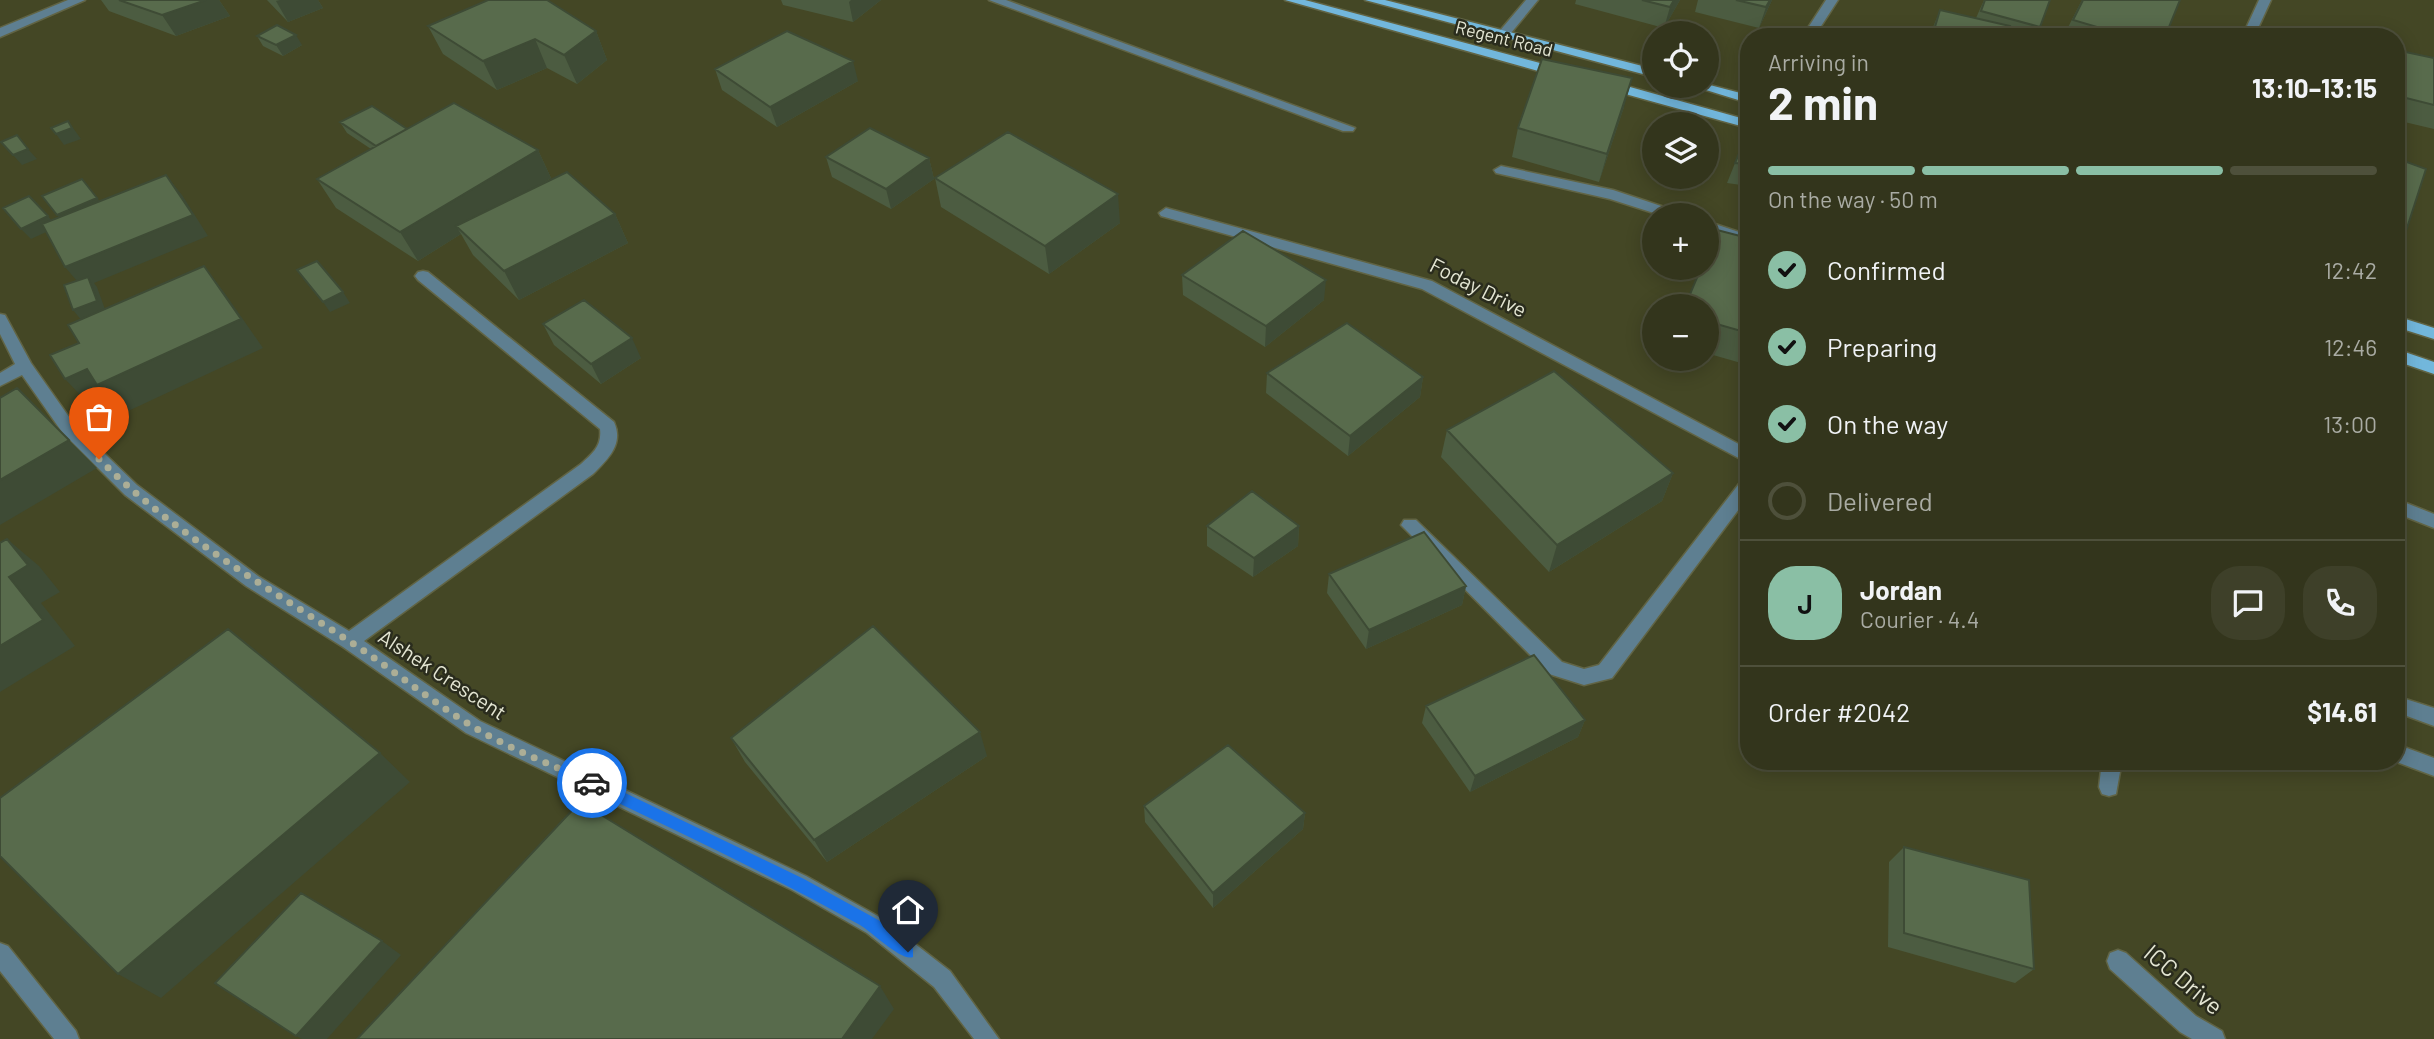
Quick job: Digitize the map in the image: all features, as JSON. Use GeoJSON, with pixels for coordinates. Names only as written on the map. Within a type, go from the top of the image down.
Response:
{"type":"FeatureCollection","features":[{"type":"Feature","properties":{"kind":"main road","name":"Regent Road"},"geometry":{"type":"LineString","coordinates":[[1291,0],[1466,50],[1740,122]]}},
{"type":"Feature","properties":{"kind":"main road","name":"Regent Road"},"geometry":{"type":"LineString","coordinates":[[1371,0],[1642,71]]}},
{"type":"Feature","properties":{"kind":"main road"},"geometry":{"type":"LineString","coordinates":[[1719,91],[1740,97]]}},
{"type":"Feature","properties":{"kind":"main road"},"geometry":{"type":"LineString","coordinates":[[2405,324],[2434,334]]}},
{"type":"Feature","properties":{"kind":"main road"},"geometry":{"type":"LineString","coordinates":[[2405,358],[2434,368]]}},
{"type":"Feature","properties":{"kind":"street"},"geometry":{"type":"LineString","coordinates":[[0,33],[79,0]]}},
{"type":"Feature","properties":{"kind":"street"},"geometry":{"type":"LineString","coordinates":[[995,0],[1348,128]]}},
{"type":"Feature","properties":{"kind":"street"},"geometry":{"type":"LineString","coordinates":[[1502,36],[1532,0]]}},
{"type":"Feature","properties":{"kind":"street"},"geometry":{"type":"LineString","coordinates":[[1814,28],[1832,0]]}},
{"type":"Feature","properties":{"kind":"street"},"geometry":{"type":"LineString","coordinates":[[2252,28],[2265,0]]}},
{"type":"Feature","properties":{"kind":"street"},"geometry":{"type":"LineString","coordinates":[[1501,170],[1613,195],[1642,205]]}},
{"type":"Feature","properties":{"kind":"street","name":"Foday Drive"},"geometry":{"type":"LineString","coordinates":[[1166,213],[1427,285],[1740,453]]}},
{"type":"Feature","properties":{"kind":"street"},"geometry":{"type":"LineString","coordinates":[[1719,230],[1740,237]]}},
{"type":"Feature","properties":{"kind":"street"},"geometry":{"type":"LineString","coordinates":[[350,641],[587,469],[608,447],[612,437],[608,426],[423,276]]}},
{"type":"Feature","properties":{"kind":"street","name":"Alshek Crescent"},"geometry":{"type":"LineString","coordinates":[[0,319],[24,366],[68,428],[131,491],[252,581],[350,641],[473,727],[764,866],[875,926],[942,979],[988,1039]]}},
{"type":"Feature","properties":{"kind":"street"},"geometry":{"type":"LineString","coordinates":[[0,380],[24,366]]}},
{"type":"Feature","properties":{"kind":"street"},"geometry":{"type":"LineString","coordinates":[[1410,525],[1556,668],[1584,677],[1605,672],[1740,495]]}},
{"type":"Feature","properties":{"kind":"street"},"geometry":{"type":"LineString","coordinates":[[2405,510],[2434,521]]}},
{"type":"Feature","properties":{"kind":"street"},"geometry":{"type":"LineString","coordinates":[[2405,707],[2434,717]]}},
{"type":"Feature","properties":{"kind":"street"},"geometry":{"type":"LineString","coordinates":[[2405,756],[2434,767]]}},
{"type":"Feature","properties":{"kind":"street"},"geometry":{"type":"LineString","coordinates":[[2109,787],[2111,770]]}},
{"type":"Feature","properties":{"kind":"street"},"geometry":{"type":"LineString","coordinates":[[0,954],[68,1039]]}},
{"type":"Feature","properties":{"kind":"street","name":"ICC Drive"},"geometry":{"type":"LineString","coordinates":[[2118,961],[2188,1024],[2214,1039]]}},
{"type":"Feature","properties":{"kind":"building"},"geometry":{"type":"Polygon","coordinates":[[[119,0],[206,0],[162,15],[119,0]]]}},
{"type":"Feature","properties":{"kind":"building"},"geometry":{"type":"Polygon","coordinates":[[[488,0],[547,0],[596,31],[564,55],[535,39],[483,61],[428,26],[488,0]]]}},
{"type":"Feature","properties":{"kind":"building"},"geometry":{"type":"Polygon","coordinates":[[[1642,0],[1674,0],[1670,7],[1642,0]]]}},
{"type":"Feature","properties":{"kind":"building"},"geometry":{"type":"Polygon","coordinates":[[[1736,0],[1770,0],[1766,7],[1736,0]]]}},
{"type":"Feature","properties":{"kind":"building"},"geometry":{"type":"Polygon","coordinates":[[[1985,0],[2050,0],[2040,27],[1981,11],[1985,0]]]}},
{"type":"Feature","properties":{"kind":"building"},"geometry":{"type":"Polygon","coordinates":[[[2083,0],[2180,0],[2169,28],[2100,28],[2073,20],[2083,0]]]}},
{"type":"Feature","properties":{"kind":"building"},"geometry":{"type":"Polygon","coordinates":[[[1940,10],[2010,26],[2010,28],[1935,28],[1940,10]]]}},
{"type":"Feature","properties":{"kind":"building"},"geometry":{"type":"Polygon","coordinates":[[[277,25],[296,35],[276,45],[257,36],[277,25]]]}},
{"type":"Feature","properties":{"kind":"building"},"geometry":{"type":"Polygon","coordinates":[[[787,31],[853,61],[770,107],[715,69],[787,31]]]}},
{"type":"Feature","properties":{"kind":"building"},"geometry":{"type":"Polygon","coordinates":[[[2405,52],[2434,58],[2434,105],[2405,98],[2405,52]]]}},
{"type":"Feature","properties":{"kind":"building"},"geometry":{"type":"Polygon","coordinates":[[[1542,59],[1632,78],[1607,154],[1518,128],[1542,59]]]}},
{"type":"Feature","properties":{"kind":"building"},"geometry":{"type":"Polygon","coordinates":[[[454,103],[538,150],[400,232],[317,179],[454,103]]]}},
{"type":"Feature","properties":{"kind":"building"},"geometry":{"type":"Polygon","coordinates":[[[372,106],[407,129],[376,146],[340,122],[372,106]]]}},
{"type":"Feature","properties":{"kind":"building"},"geometry":{"type":"Polygon","coordinates":[[[68,121],[72,128],[56,134],[51,128],[68,121]]]}},
{"type":"Feature","properties":{"kind":"building"},"geometry":{"type":"Polygon","coordinates":[[[870,128],[929,158],[886,189],[826,157],[870,128]]]}},
{"type":"Feature","properties":{"kind":"building"},"geometry":{"type":"Polygon","coordinates":[[[1008,132],[1118,194],[1045,246],[935,178],[1008,132]]]}},
{"type":"Feature","properties":{"kind":"building"},"geometry":{"type":"Polygon","coordinates":[[[17,135],[28,149],[13,155],[1,142],[17,135]]]}},
{"type":"Feature","properties":{"kind":"building"},"geometry":{"type":"Polygon","coordinates":[[[1740,151],[1740,163],[1735,163],[1740,151]]]}},
{"type":"Feature","properties":{"kind":"building"},"geometry":{"type":"Polygon","coordinates":[[[2405,161],[2426,169],[2405,231],[2405,161]]]}},
{"type":"Feature","properties":{"kind":"building"},"geometry":{"type":"Polygon","coordinates":[[[567,172],[615,214],[504,271],[456,226],[567,172]]]}},
{"type":"Feature","properties":{"kind":"building"},"geometry":{"type":"Polygon","coordinates":[[[166,175],[193,215],[65,267],[42,224],[166,175]]]}},
{"type":"Feature","properties":{"kind":"building"},"geometry":{"type":"Polygon","coordinates":[[[82,179],[97,198],[57,215],[42,196],[82,179]]]}},
{"type":"Feature","properties":{"kind":"building"},"geometry":{"type":"Polygon","coordinates":[[[29,196],[48,216],[21,229],[3,208],[29,196]]]}},
{"type":"Feature","properties":{"kind":"building"},"geometry":{"type":"Polygon","coordinates":[[[1243,231],[1326,280],[1266,326],[1182,275],[1243,231]]]}},
{"type":"Feature","properties":{"kind":"building"},"geometry":{"type":"Polygon","coordinates":[[[1719,231],[1740,236],[1740,331],[1719,325],[1719,294],[1690,294],[1696,280],[1719,280],[1719,231]]]}},
{"type":"Feature","properties":{"kind":"building"},"geometry":{"type":"Polygon","coordinates":[[[317,261],[343,292],[323,302],[297,270],[317,261]]]}},
{"type":"Feature","properties":{"kind":"building"},"geometry":{"type":"Polygon","coordinates":[[[204,266],[241,319],[97,385],[87,369],[65,379],[50,355],[79,343],[68,325],[204,266]]]}},
{"type":"Feature","properties":{"kind":"building"},"geometry":{"type":"Polygon","coordinates":[[[88,277],[97,301],[73,310],[64,285],[88,277]]]}},
{"type":"Feature","properties":{"kind":"building"},"geometry":{"type":"Polygon","coordinates":[[[584,300],[632,338],[591,364],[543,324],[584,300]]]}},
{"type":"Feature","properties":{"kind":"building"},"geometry":{"type":"Polygon","coordinates":[[[1347,323],[1423,377],[1350,436],[1267,373],[1347,323]]]}},
{"type":"Feature","properties":{"kind":"building"},"geometry":{"type":"Polygon","coordinates":[[[1554,371],[1673,473],[1557,545],[1447,430],[1554,371]]]}},
{"type":"Feature","properties":{"kind":"building"},"geometry":{"type":"Polygon","coordinates":[[[17,388],[69,440],[0,480],[0,398],[17,388]]]}},
{"type":"Feature","properties":{"kind":"building"},"geometry":{"type":"Polygon","coordinates":[[[1252,491],[1299,526],[1254,558],[1207,526],[1252,491]]]}},
{"type":"Feature","properties":{"kind":"building"},"geometry":{"type":"Polygon","coordinates":[[[1424,532],[1466,586],[1369,630],[1329,574],[1424,532]]]}},
{"type":"Feature","properties":{"kind":"building"},"geometry":{"type":"Polygon","coordinates":[[[7,539],[28,565],[9,577],[43,620],[0,646],[0,543],[7,539]]]}},
{"type":"Feature","properties":{"kind":"building"},"geometry":{"type":"Polygon","coordinates":[[[873,626],[980,732],[814,840],[731,738],[873,626]]]}},
{"type":"Feature","properties":{"kind":"building"},"geometry":{"type":"Polygon","coordinates":[[[228,629],[380,753],[118,974],[0,856],[0,798],[228,629]]]}},
{"type":"Feature","properties":{"kind":"building"},"geometry":{"type":"Polygon","coordinates":[[[1534,655],[1585,720],[1475,776],[1426,706],[1534,655]]]}},
{"type":"Feature","properties":{"kind":"building"},"geometry":{"type":"Polygon","coordinates":[[[1228,745],[1305,813],[1213,893],[1144,806],[1228,745]]]}},
{"type":"Feature","properties":{"kind":"building"},"geometry":{"type":"Polygon","coordinates":[[[580,802],[880,986],[842,1039],[357,1039],[580,802]]]}},
{"type":"Feature","properties":{"kind":"building"},"geometry":{"type":"Polygon","coordinates":[[[1904,847],[2029,880],[2034,969],[1904,933],[1904,847]]]}},
{"type":"Feature","properties":{"kind":"building"},"geometry":{"type":"Polygon","coordinates":[[[301,893],[382,941],[296,1036],[215,983],[301,893]]]}},
{"type":"Feature","properties":{"kind":"way so far"},"geometry":{"type":"LineString","coordinates":[[99,459],[131,491],[198,543],[252,581],[350,641],[473,727],[592,783]]}},
{"type":"Feature","properties":{"kind":"route"},"geometry":{"type":"LineString","coordinates":[[592,783],[799,883],[875,926],[908,952]]}}]}
